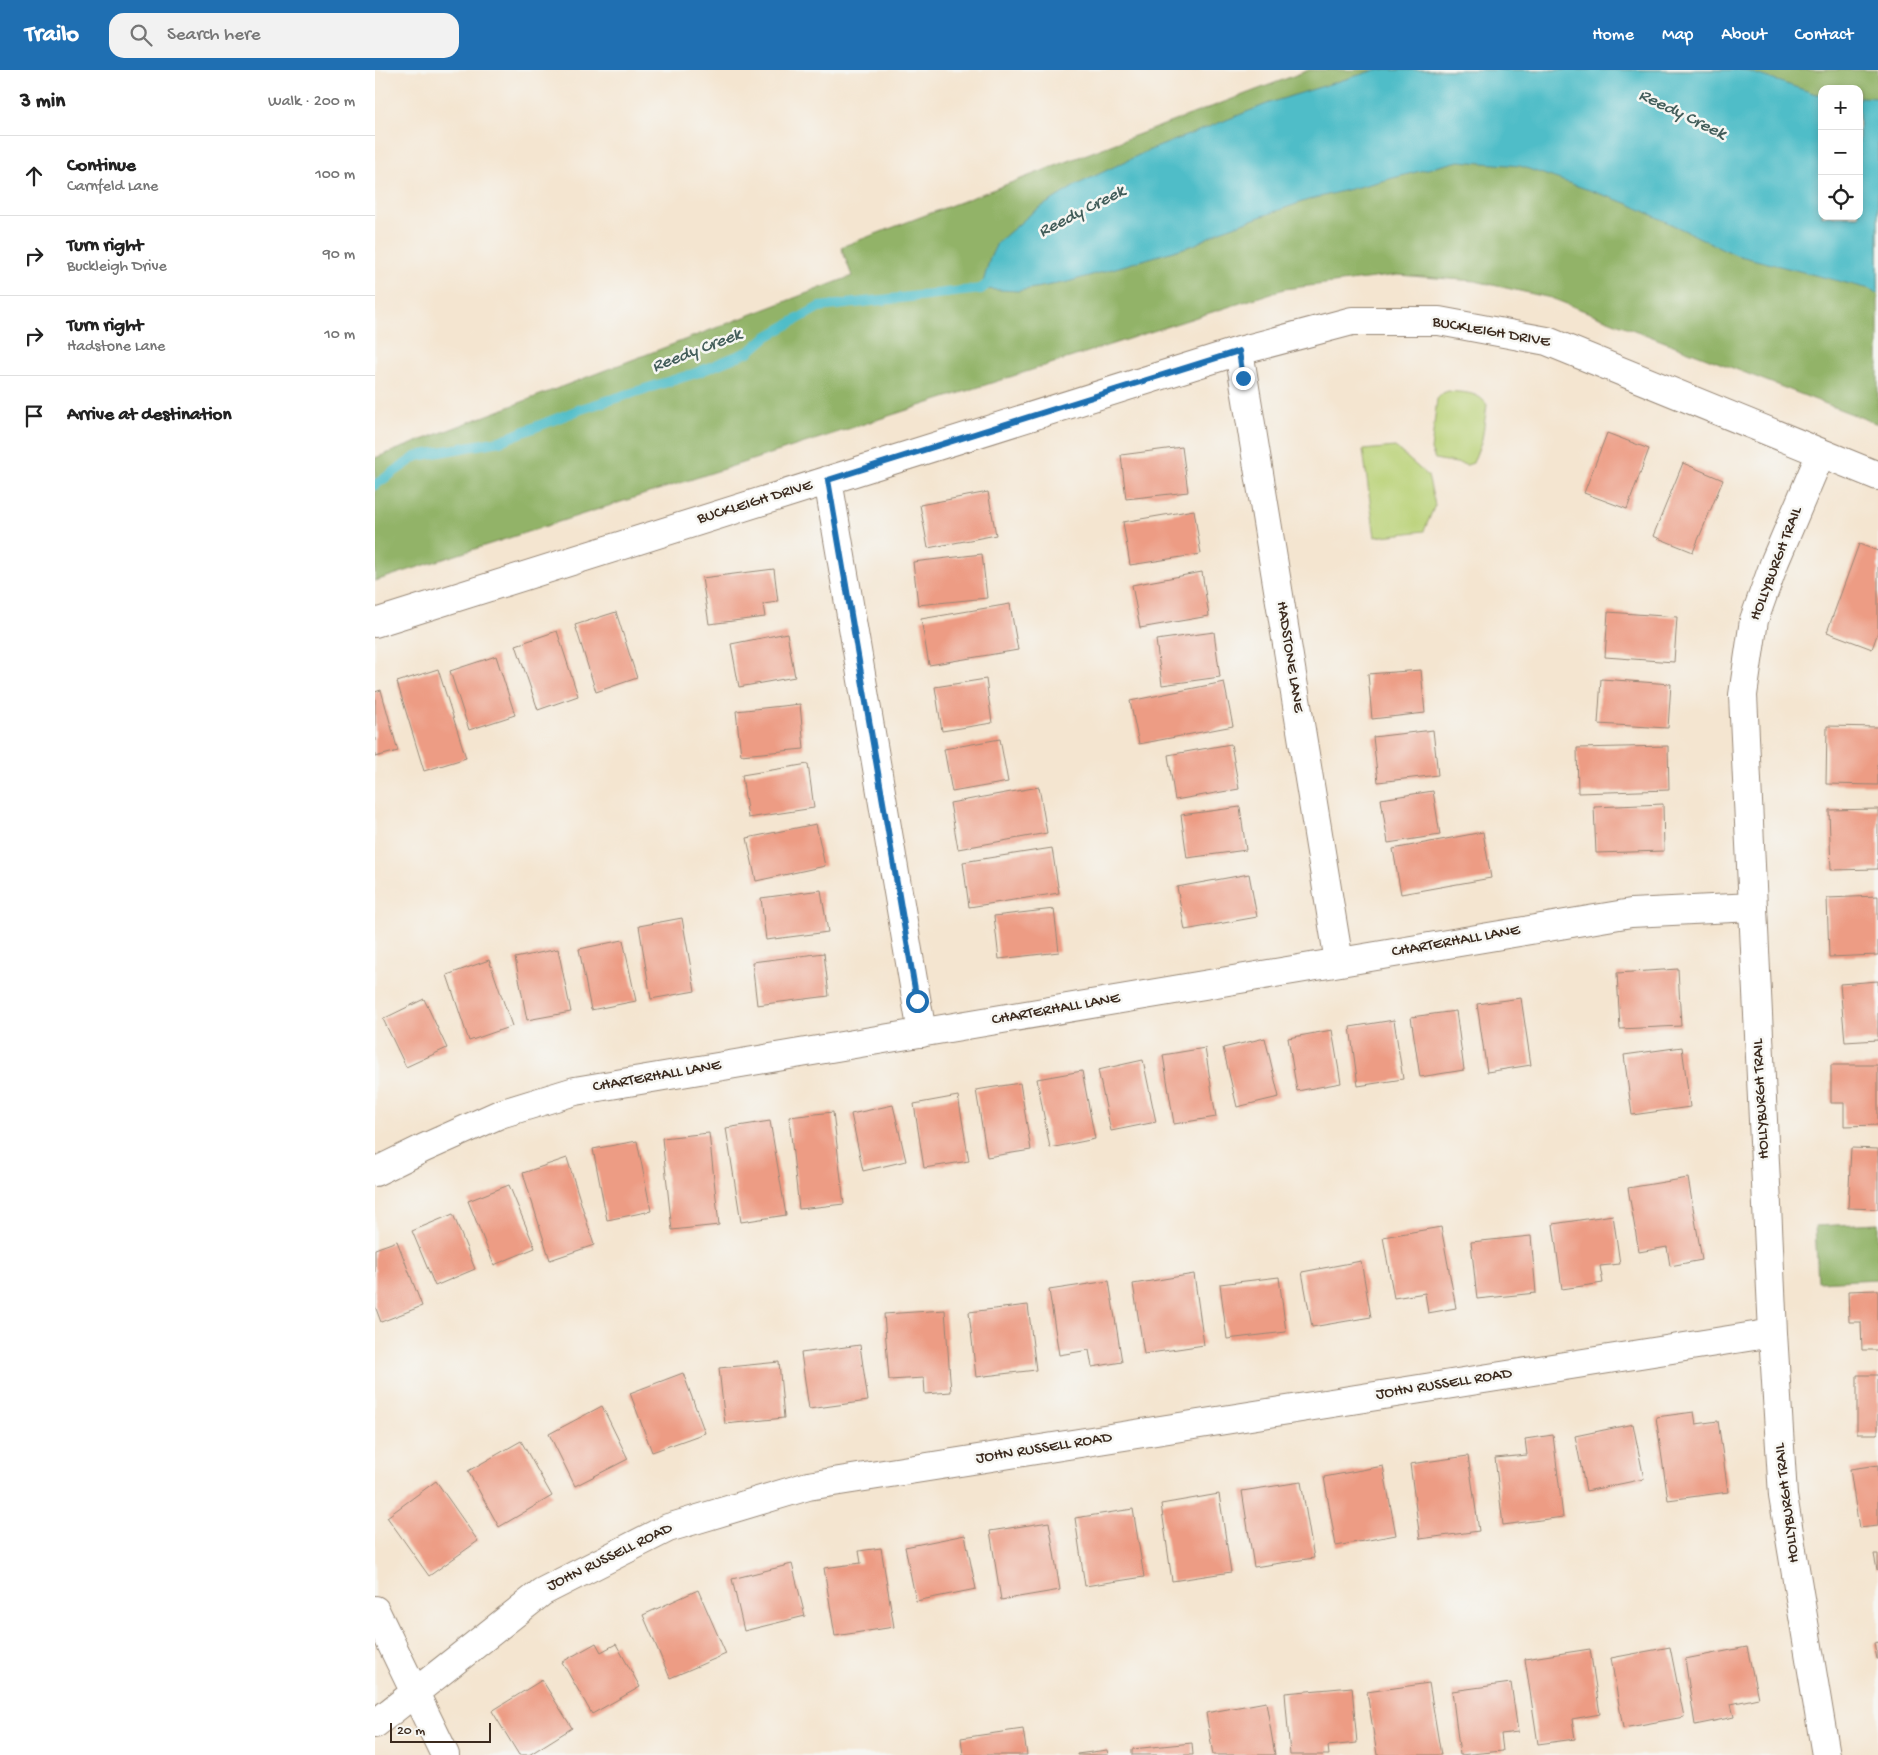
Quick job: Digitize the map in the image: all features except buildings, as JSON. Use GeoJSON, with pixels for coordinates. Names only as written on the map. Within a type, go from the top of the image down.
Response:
{"type":"FeatureCollection","features":[{"type":"Feature","properties":{"kind":"street","name":"BUCKLEIGH DRIVE"},"geometry":{"type":"LineString","coordinates":[[375,623],[1239,351],[1352,321],[1439,321],[1547,341],[1878,476]]}},
{"type":"Feature","properties":{"kind":"street","name":"HADSTONE LANE"},"geometry":{"type":"LineString","coordinates":[[1239,351],[1339,962]]}},
{"type":"Feature","properties":{"kind":"street","name":"HOLLYBURGH TRAIL"},"geometry":{"type":"LineString","coordinates":[[1821,453],[1775,561],[1754,620],[1743,695],[1773,1333],[1783,1496],[1826,1755]]}},
{"type":"Feature","properties":{"kind":"street"},"geometry":{"type":"LineString","coordinates":[[828,480],[922,1032]]}},
{"type":"Feature","properties":{"kind":"street","name":"CHARTERHALL LANE"},"geometry":{"type":"LineString","coordinates":[[375,1172],[500,1114],[575,1091],[1631,913],[1753,907]]}},
{"type":"Feature","properties":{"kind":"street","name":"JOHN RUSSELL ROAD"},"geometry":{"type":"LineString","coordinates":[[375,1724],[541,1592],[668,1528],[808,1486],[1773,1333]]}},
{"type":"Feature","properties":{"kind":"street"},"geometry":{"type":"LineString","coordinates":[[375,1610],[445,1755]]}},
{"type":"Feature","properties":{"kind":"green space"},"geometry":{"type":"Polygon","coordinates":[[[1309,70],[1878,70],[1878,424],[1551,298],[1475,281],[1398,275],[1284,289],[375,581],[375,458],[852,276],[841,247],[1309,70]]]}},
{"type":"Feature","properties":{"kind":"green space"},"geometry":{"type":"Polygon","coordinates":[[[1448,391],[1475,395],[1487,405],[1482,440],[1473,463],[1467,465],[1435,459],[1431,450],[1437,399],[1448,391]]]}},
{"type":"Feature","properties":{"kind":"green space"},"geometry":{"type":"Polygon","coordinates":[[[1395,447],[1428,476],[1435,505],[1424,531],[1375,537],[1363,450],[1395,447]]]}},
{"type":"Feature","properties":{"kind":"green space"},"geometry":{"type":"Polygon","coordinates":[[[1878,1223],[1878,1279],[1818,1282],[1815,1226],[1878,1223]]]}},
{"type":"Feature","properties":{"kind":"water"},"geometry":{"type":"Polygon","coordinates":[[[1375,70],[1744,70],[1818,94],[1818,220],[1863,220],[1863,97],[1878,98],[1878,294],[1870,289],[1736,255],[1629,204],[1520,166],[1459,161],[1308,200],[1220,231],[1194,245],[1068,282],[1018,291],[981,289],[990,258],[997,243],[1033,212],[1078,184],[1145,152],[1272,102],[1375,70]]]}},
{"type":"Feature","properties":{"kind":"waterway","name":"Reedy Creek"},"geometry":{"type":"LineString","coordinates":[[375,485],[417,456],[500,441],[581,409],[696,373],[750,351],[766,337],[819,307],[981,289],[991,281]]}},
{"type":"Feature","properties":{"kind":"route"},"geometry":{"type":"LineString","coordinates":[[917,1001],[828,480],[1239,351],[1243,378]]}}]}
